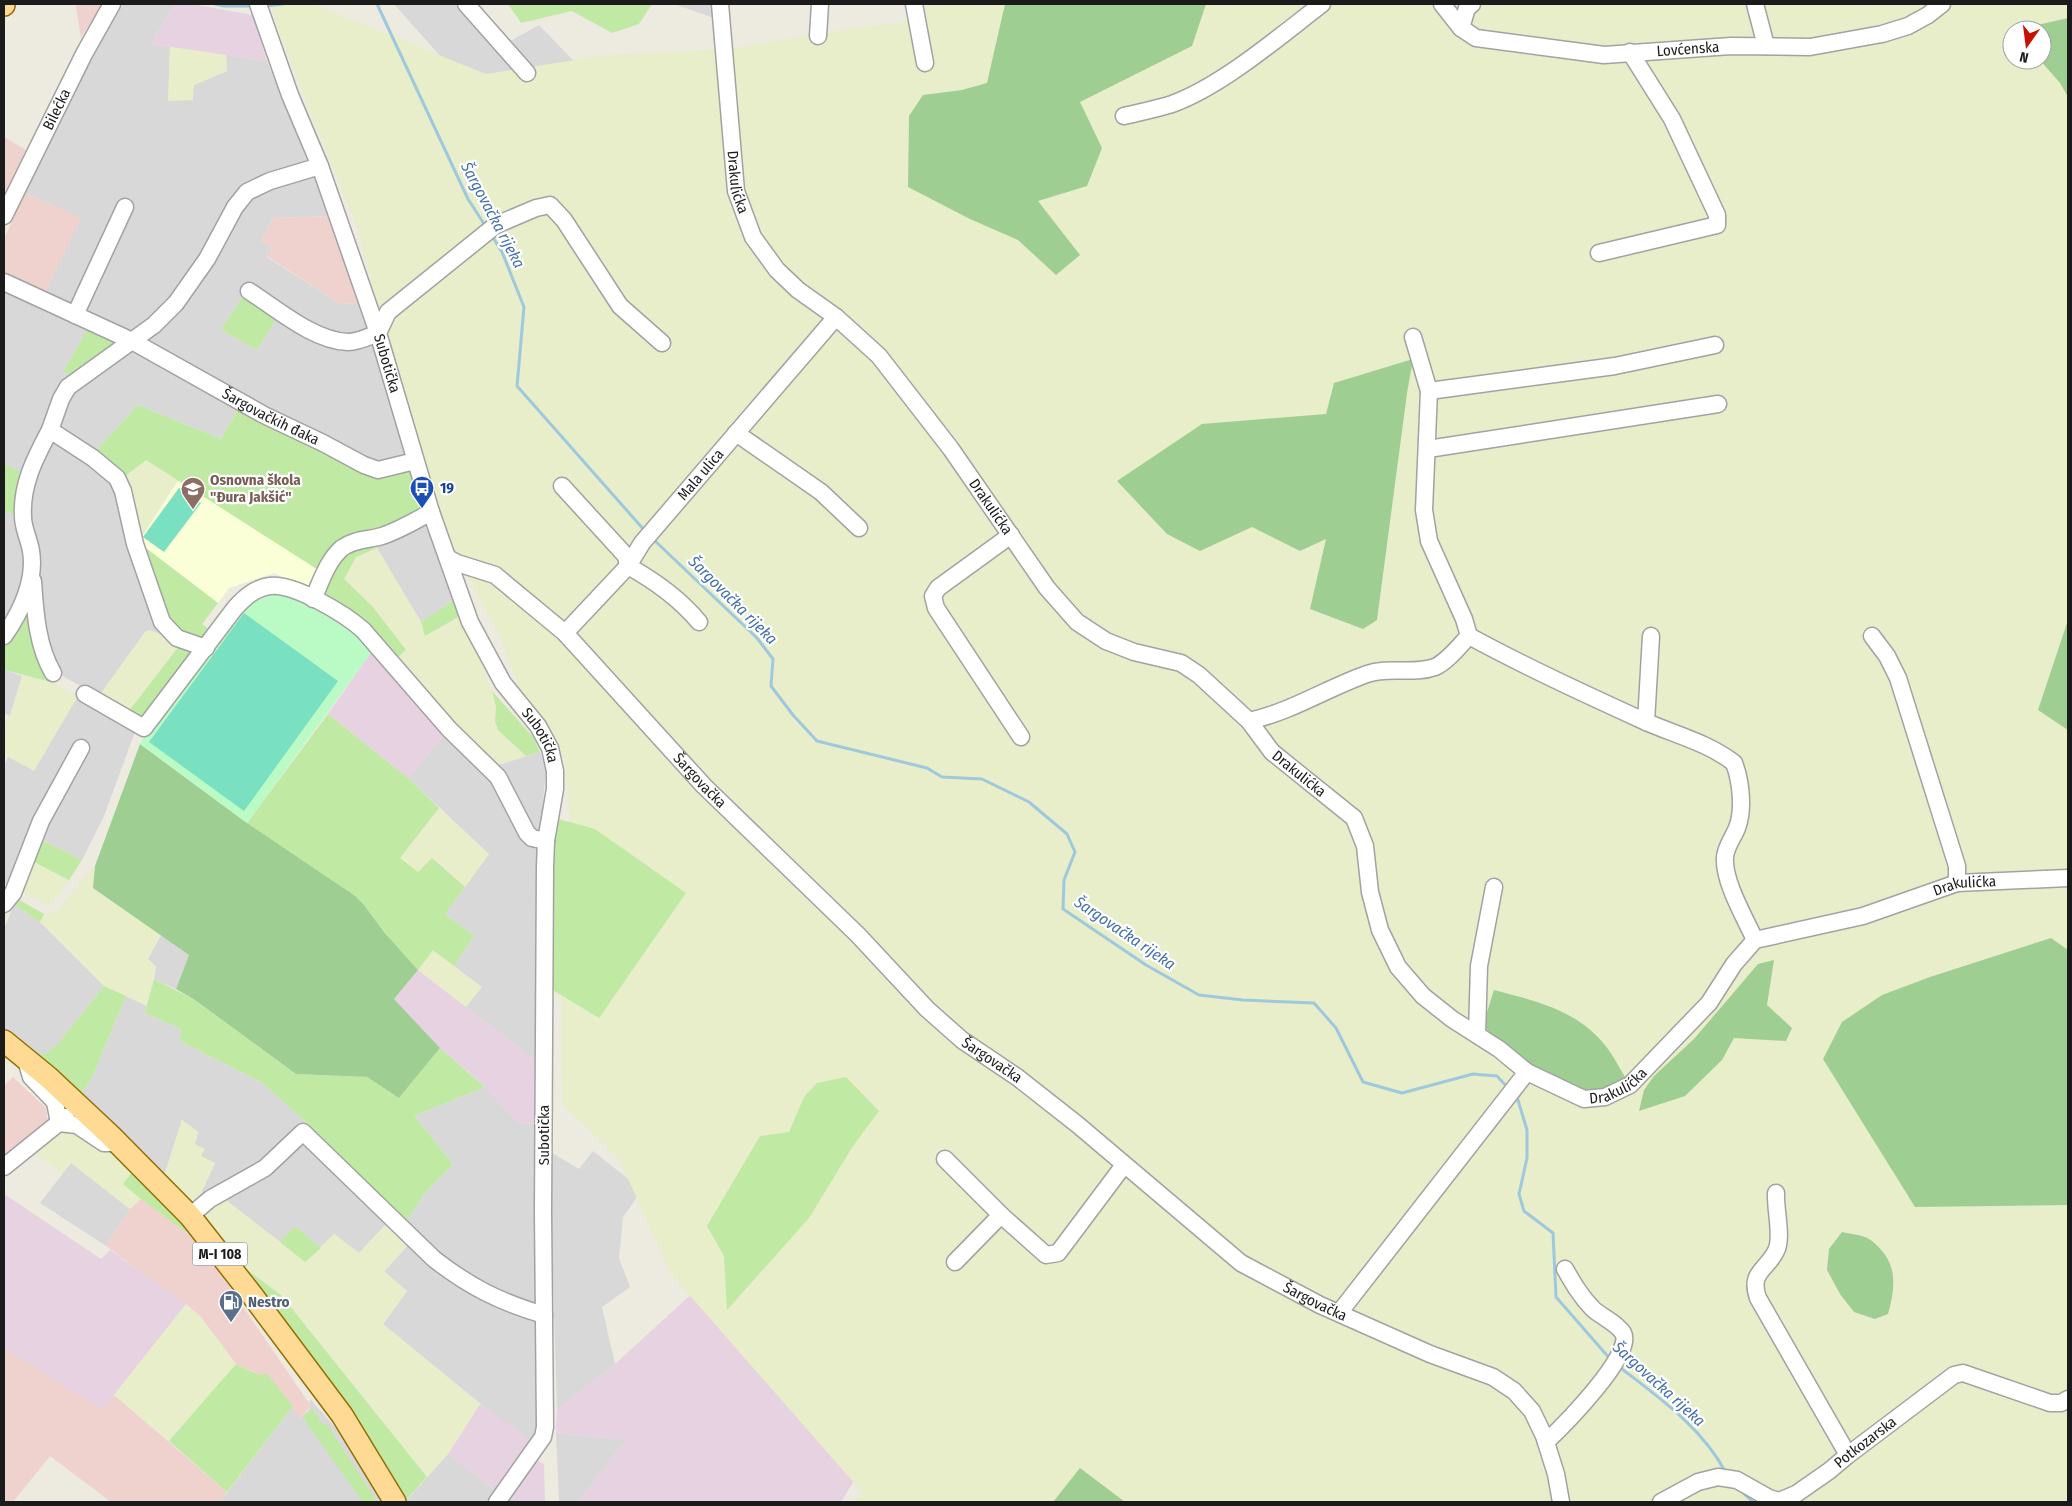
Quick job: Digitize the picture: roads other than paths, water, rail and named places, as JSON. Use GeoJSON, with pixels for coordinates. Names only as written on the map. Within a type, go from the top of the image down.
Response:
{"type":"FeatureCollection","features":[{"type":"Feature","properties":{"kind":"main road","name":"M-I 108"},"geometry":{"type":"LineString","coordinates":[[4,1040],[80,1106],[190,1216],[342,1414],[396,1502]]}},
{"type":"Feature","properties":{"kind":"street","name":"Bilećka"},"geometry":{"type":"LineString","coordinates":[[4,216],[84,54],[112,4]]}},
{"type":"Feature","properties":{"kind":"street","name":"Subotička"},"geometry":{"type":"LineString","coordinates":[[258,4],[290,95],[320,166],[378,333],[431,512],[470,622],[503,683],[538,726],[550,748],[555,771],[555,789],[546,841],[545,1432],[497,1502]]}},
{"type":"Feature","properties":{"kind":"street"},"geometry":{"type":"LineString","coordinates":[[466,4],[527,72]]}},
{"type":"Feature","properties":{"kind":"street","name":"Drakulićka"},"geometry":{"type":"LineString","coordinates":[[720,4],[736,191],[753,237],[777,270],[798,290],[836,317],[879,356],[951,449],[1047,588],[1077,622],[1106,641],[1134,652],[1180,663],[1206,681],[1249,721],[1272,752],[1354,818],[1365,846],[1370,892],[1380,930],[1398,967],[1423,996],[1499,1048],[1527,1072],[1584,1099],[1605,1096],[1630,1085],[1709,1002],[1734,964],[1755,940],[1864,916],[1957,883],[2068,878]]}},
{"type":"Feature","properties":{"kind":"street"},"geometry":{"type":"LineString","coordinates":[[818,36],[820,4]]}},
{"type":"Feature","properties":{"kind":"street"},"geometry":{"type":"LineString","coordinates":[[914,4],[926,63]]}},
{"type":"Feature","properties":{"kind":"street"},"geometry":{"type":"LineString","coordinates":[[1124,116],[1174,103],[1212,83],[1256,54],[1322,4]]}},
{"type":"Feature","properties":{"kind":"street","name":"Lovćenska"},"geometry":{"type":"LineString","coordinates":[[1442,4],[1461,28],[1476,38],[1604,55],[1731,46],[1810,47],[1882,34],[1908,26],[1928,15],[1942,4]]}},
{"type":"Feature","properties":{"kind":"street"},"geometry":{"type":"LineString","coordinates":[[1461,28],[1467,8],[1472,4]]}},
{"type":"Feature","properties":{"kind":"street"},"geometry":{"type":"LineString","coordinates":[[1755,4],[1766,46]]}},
{"type":"Feature","properties":{"kind":"street"},"geometry":{"type":"LineString","coordinates":[[1599,253],[1717,225],[1717,215],[1672,119],[1630,52]]}},
{"type":"Feature","properties":{"kind":"street"},"geometry":{"type":"LineString","coordinates":[[53,673],[36,617],[31,552],[23,517],[24,495],[31,465],[50,430],[68,386],[154,325],[176,303],[207,258],[235,207],[247,192],[270,181],[320,166]]}},
{"type":"Feature","properties":{"kind":"street"},"geometry":{"type":"LineString","coordinates":[[250,291],[317,335],[350,342],[378,333],[388,312],[496,225],[550,205],[564,220],[620,306],[662,342]]}},
{"type":"Feature","properties":{"kind":"street"},"geometry":{"type":"LineString","coordinates":[[76,315],[125,207]]}},
{"type":"Feature","properties":{"kind":"street","name":"Šargovačkih đaka"},"geometry":{"type":"LineString","coordinates":[[4,282],[132,341],[264,415],[364,465],[378,470],[415,461]]}},
{"type":"Feature","properties":{"kind":"street","name":"Mala ulica"},"geometry":{"type":"LineString","coordinates":[[565,633],[628,566],[642,544],[836,317]]}},
{"type":"Feature","properties":{"kind":"street"},"geometry":{"type":"LineString","coordinates":[[1413,337],[1429,392],[1426,421],[1428,449],[1424,510],[1429,541],[1464,619],[1469,636],[1513,660],[1646,722],[1719,753],[1734,763],[1740,798],[1739,824],[1726,848],[1725,864],[1730,883],[1755,940]]}},
{"type":"Feature","properties":{"kind":"street"},"geometry":{"type":"LineString","coordinates":[[1429,392],[1615,366],[1715,345]]}},
{"type":"Feature","properties":{"kind":"street"},"geometry":{"type":"LineString","coordinates":[[1428,449],[1718,404]]}},
{"type":"Feature","properties":{"kind":"street"},"geometry":{"type":"LineString","coordinates":[[50,430],[93,458],[116,478],[123,491],[135,544],[162,622],[177,638],[206,648]]}},
{"type":"Feature","properties":{"kind":"street"},"geometry":{"type":"LineString","coordinates":[[736,433],[821,492],[859,528]]}},
{"type":"Feature","properties":{"kind":"street"},"geometry":{"type":"LineString","coordinates":[[562,486],[626,556],[628,566],[654,580],[689,610],[699,622]]}},
{"type":"Feature","properties":{"kind":"street"},"geometry":{"type":"LineString","coordinates":[[313,599],[327,568],[342,548],[360,540],[380,537],[402,528],[431,512]]}},
{"type":"Feature","properties":{"kind":"street"},"geometry":{"type":"LineString","coordinates":[[1011,535],[938,588],[933,596],[936,608],[1021,736]]}},
{"type":"Feature","properties":{"kind":"street","name":"Šargovačka"},"geometry":{"type":"LineString","coordinates":[[448,558],[457,563],[495,574],[565,633],[704,786],[858,935],[927,1008],[962,1040],[1017,1077],[1078,1125],[1242,1263],[1274,1282],[1339,1313],[1430,1354],[1492,1377],[1514,1391],[1532,1411],[1546,1442],[1556,1474],[1561,1502]]}},
{"type":"Feature","properties":{"kind":"street"},"geometry":{"type":"LineString","coordinates":[[4,636],[21,605],[32,576]]}},
{"type":"Feature","properties":{"kind":"street"},"geometry":{"type":"LineString","coordinates":[[85,694],[144,728],[235,608],[248,594],[270,586],[283,586],[313,599],[353,621],[449,729],[498,777],[527,833],[532,838],[546,841]]}},
{"type":"Feature","properties":{"kind":"street"},"geometry":{"type":"LineString","coordinates":[[1249,721],[1292,709],[1368,674],[1384,670],[1417,671],[1437,666],[1469,636]]}},
{"type":"Feature","properties":{"kind":"street"},"geometry":{"type":"LineString","coordinates":[[1646,722],[1651,636]]}},
{"type":"Feature","properties":{"kind":"street"},"geometry":{"type":"LineString","coordinates":[[1872,636],[1887,656],[1898,678],[1957,866],[1957,883]]}},
{"type":"Feature","properties":{"kind":"street"},"geometry":{"type":"LineString","coordinates":[[4,914],[4,905],[12,893],[41,822],[81,748]]}},
{"type":"Feature","properties":{"kind":"street"},"geometry":{"type":"LineString","coordinates":[[1477,1034],[1479,966],[1494,887]]}},
{"type":"Feature","properties":{"kind":"street"},"geometry":{"type":"LineString","coordinates":[[25,1057],[31,1077],[55,1102],[58,1123]]}},
{"type":"Feature","properties":{"kind":"street"},"geometry":{"type":"LineString","coordinates":[[1339,1313],[1512,1094],[1527,1072]]}},
{"type":"Feature","properties":{"kind":"street"},"geometry":{"type":"LineString","coordinates":[[4,1167],[80,1106]]}},
{"type":"Feature","properties":{"kind":"street"},"geometry":{"type":"LineString","coordinates":[[58,1123],[77,1125],[99,1142],[119,1143]]}},
{"type":"Feature","properties":{"kind":"street"},"geometry":{"type":"LineString","coordinates":[[190,1216],[210,1200],[265,1168],[303,1132],[434,1259],[452,1273],[506,1304],[544,1315]]}},
{"type":"Feature","properties":{"kind":"street"},"geometry":{"type":"LineString","coordinates":[[945,1160],[1001,1215],[1046,1255],[1058,1253],[1124,1165]]}},
{"type":"Feature","properties":{"kind":"street"},"geometry":{"type":"LineString","coordinates":[[1776,1193],[1779,1240],[1776,1251],[1757,1275],[1754,1286],[1758,1298],[1848,1455]]}},
{"type":"Feature","properties":{"kind":"street"},"geometry":{"type":"LineString","coordinates":[[954,1262],[1001,1215]]}},
{"type":"Feature","properties":{"kind":"street"},"geometry":{"type":"LineString","coordinates":[[1546,1442],[1576,1414],[1615,1360],[1625,1338],[1622,1332],[1594,1309],[1578,1292],[1565,1269]]}},
{"type":"Feature","properties":{"kind":"street","name":"Potkozarska"},"geometry":{"type":"LineString","coordinates":[[1661,1502],[1698,1482],[1718,1477],[1737,1480],[1770,1498],[1779,1500],[1796,1494],[1830,1471],[1848,1455],[1954,1375],[1963,1374],[2050,1403],[2061,1403],[2068,1399]]}},
{"type":"Feature","properties":{"kind":"waterway","name":"Šargovačka rijeka"},"geometry":{"type":"LineString","coordinates":[[215,4],[224,6],[252,6]]}},
{"type":"Feature","properties":{"kind":"waterway","name":"Šargovačka rijeka"},"geometry":{"type":"LineString","coordinates":[[264,6],[283,4]]}},
{"type":"Feature","properties":{"kind":"waterway","name":"Šargovačka rijeka"},"geometry":{"type":"LineString","coordinates":[[377,4],[468,199],[486,227]]}},
{"type":"Feature","properties":{"kind":"waterway","name":"Šargovačka rijeka"},"geometry":{"type":"LineString","coordinates":[[492,236],[502,252],[524,307],[517,386],[645,531]]}},
{"type":"Feature","properties":{"kind":"waterway","name":"Šargovačka rijeka"},"geometry":{"type":"LineString","coordinates":[[653,539],[757,638],[773,659],[771,686],[793,715],[817,741],[927,768],[942,777],[982,779],[1029,802],[1067,834],[1075,852],[1064,880],[1063,909],[1146,965],[1199,995],[1243,1000],[1314,1003],[1336,1028],[1363,1082],[1402,1093],[1473,1074],[1497,1076],[1508,1088]]}},
{"type":"Feature","properties":{"kind":"waterway","name":"Šargovačka rijeka"},"geometry":{"type":"LineString","coordinates":[[1515,1097],[1518,1100],[1527,1130],[1527,1158],[1519,1194],[1524,1211],[1553,1233],[1556,1297],[1611,1360]]}},
{"type":"Feature","properties":{"kind":"waterway","name":"Šargovačka rijeka"},"geometry":{"type":"LineString","coordinates":[[1618,1366],[1663,1401],[1692,1427],[1705,1442],[1726,1473]]}},
{"type":"Feature","properties":{"kind":"waterway","name":"Šargovačka rijeka"},"geometry":{"type":"LineString","coordinates":[[1741,1491],[1753,1502]]}},
{"type":"Feature","properties":{"kind":"place","name":"19"},"geometry":{"type":"Point","coordinates":[422,509]}},
{"type":"Feature","properties":{"kind":"place","name":"Osnovna škola \"Đura Jakšić\""},"geometry":{"type":"Point","coordinates":[193,510]}},
{"type":"Feature","properties":{"kind":"place","name":"Nestro"},"geometry":{"type":"Point","coordinates":[231,1323]}}]}
